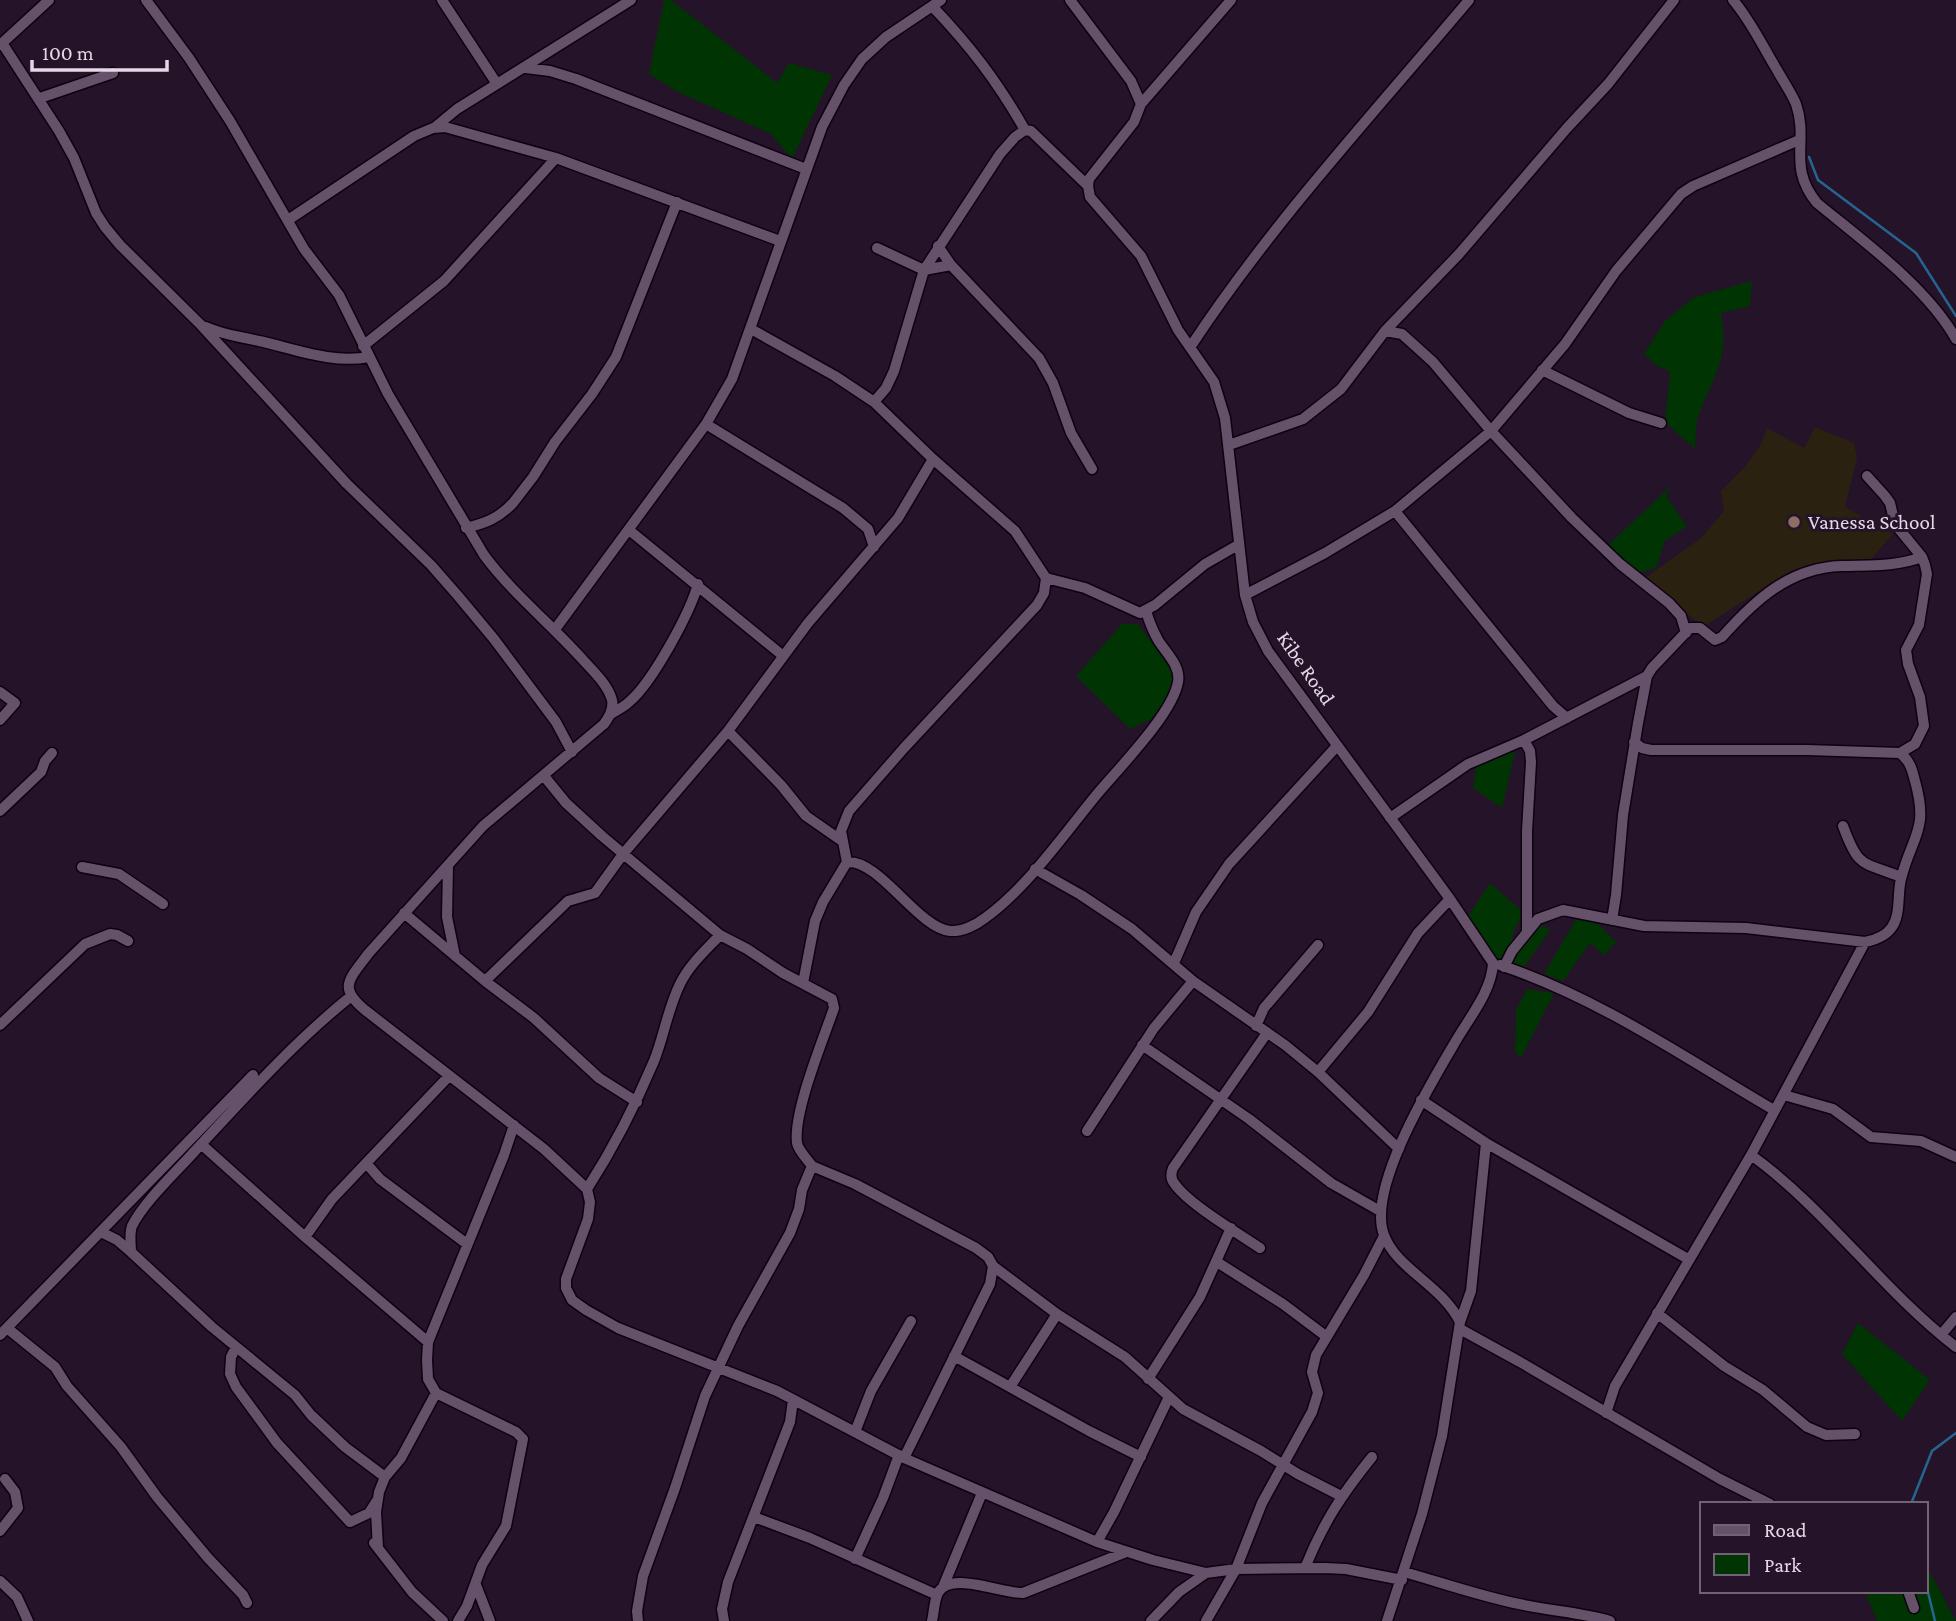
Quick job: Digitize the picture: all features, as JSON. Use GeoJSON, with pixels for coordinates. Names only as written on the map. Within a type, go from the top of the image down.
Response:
{"type":"FeatureCollection","features":[{"type":"Feature","properties":{"kind":"street"},"geometry":{"type":"LineString","coordinates":[[49,0],[1,44],[40,97],[74,158],[96,213],[105,227],[201,325],[347,484],[431,565],[477,617],[556,722],[572,752]]}},
{"type":"Feature","properties":{"kind":"street"},"geometry":{"type":"LineString","coordinates":[[146,0],[189,58],[304,249],[339,295],[363,346],[466,528],[497,572],[556,628],[607,689],[613,702],[611,715]]}},
{"type":"Feature","properties":{"kind":"street"},"geometry":{"type":"LineString","coordinates":[[442,0],[497,84]]}},
{"type":"Feature","properties":{"kind":"street"},"geometry":{"type":"LineString","coordinates":[[288,220],[414,136],[433,128],[497,84],[631,0]]}},
{"type":"Feature","properties":{"kind":"street"},"geometry":{"type":"LineString","coordinates":[[1070,0],[1130,81],[1141,104]]}},
{"type":"Feature","properties":{"kind":"street"},"geometry":{"type":"LineString","coordinates":[[1191,346],[1242,272],[1469,0]]}},
{"type":"Feature","properties":{"kind":"street"},"geometry":{"type":"LineString","coordinates":[[1228,445],[1287,426],[1317,410],[1341,389],[1385,331],[1459,254],[1608,84],[1674,0]]}},
{"type":"Feature","properties":{"kind":"street"},"geometry":{"type":"LineString","coordinates":[[1734,0],[1795,102],[1801,177],[1807,191],[1817,203],[1892,264],[1940,315],[1956,339]]}},
{"type":"Feature","properties":{"kind":"street"},"geometry":{"type":"LineString","coordinates":[[1088,186],[1093,173],[1134,122],[1141,104],[1226,2]]}},
{"type":"Feature","properties":{"kind":"street"},"geometry":{"type":"LineString","coordinates":[[556,628],[706,424],[732,379],[806,169],[822,127],[844,85],[862,59],[886,37],[937,3],[1006,97],[1025,130],[1015,136],[1000,154],[924,270],[898,361],[886,388],[874,402]]}},
{"type":"Feature","properties":{"kind":"street"},"geometry":{"type":"LineString","coordinates":[[526,68],[550,71],[576,79],[806,169]]}},
{"type":"Feature","properties":{"kind":"street"},"geometry":{"type":"LineString","coordinates":[[40,97],[113,73]]}},
{"type":"Feature","properties":{"kind":"street"},"geometry":{"type":"LineString","coordinates":[[433,128],[456,128],[556,158],[780,241]]}},
{"type":"Feature","properties":{"kind":"street","name":"Kibe Road"},"geometry":{"type":"LineString","coordinates":[[1025,130],[1038,135],[1088,186],[1090,197],[1141,256],[1178,330],[1213,382],[1221,400],[1228,445],[1245,595],[1253,622],[1268,651],[1450,899],[1493,963]]}},
{"type":"Feature","properties":{"kind":"street"},"geometry":{"type":"LineString","coordinates":[[1245,595],[1325,553],[1395,510],[1490,430],[1565,344],[1616,271],[1681,194],[1693,186],[1799,140]]}},
{"type":"Feature","properties":{"kind":"street"},"geometry":{"type":"LineString","coordinates":[[363,346],[444,281],[556,158]]}},
{"type":"Feature","properties":{"kind":"street"},"geometry":{"type":"LineString","coordinates":[[466,528],[491,521],[513,503],[605,376],[628,331],[677,202]]}},
{"type":"Feature","properties":{"kind":"street"},"geometry":{"type":"LineString","coordinates":[[938,246],[951,265],[1044,365],[1057,392],[1071,433],[1092,469]]}},
{"type":"Feature","properties":{"kind":"street"},"geometry":{"type":"LineString","coordinates":[[877,247],[924,270],[951,265]]}},
{"type":"Feature","properties":{"kind":"street"},"geometry":{"type":"LineString","coordinates":[[1399,316],[1402,334]]}},
{"type":"Feature","properties":{"kind":"street"},"geometry":{"type":"LineString","coordinates":[[201,325],[238,339],[254,340],[333,358],[369,357]]}},
{"type":"Feature","properties":{"kind":"street"},"geometry":{"type":"LineString","coordinates":[[751,329],[835,376],[874,402],[933,459],[1015,531],[1046,578],[1044,593],[1037,605],[904,748],[842,822],[846,862],[815,921],[803,983]]}},
{"type":"Feature","properties":{"kind":"street"},"geometry":{"type":"LineString","coordinates":[[1385,331],[1402,334],[1433,362],[1490,430],[1595,541],[1669,603],[1681,616],[1686,633]]}},
{"type":"Feature","properties":{"kind":"street"},"geometry":{"type":"LineString","coordinates":[[1542,370],[1629,413],[1661,423]]}},
{"type":"Feature","properties":{"kind":"street"},"geometry":{"type":"LineString","coordinates":[[884,412],[886,388]]}},
{"type":"Feature","properties":{"kind":"street"},"geometry":{"type":"LineString","coordinates":[[706,424],[843,508],[868,529],[874,547]]}},
{"type":"Feature","properties":{"kind":"street"},"geometry":{"type":"LineString","coordinates":[[485,981],[568,901],[595,892],[622,854],[728,732],[782,655],[874,547],[906,506],[933,459]]}},
{"type":"Feature","properties":{"kind":"street"},"geometry":{"type":"LineString","coordinates":[[1634,742],[1647,750],[1900,753],[1915,744],[1924,726],[1920,696],[1908,664],[1906,650],[1919,625],[1927,574],[1922,557],[1895,524],[1890,503],[1867,476]]}},
{"type":"Feature","properties":{"kind":"street"},"geometry":{"type":"LineString","coordinates":[[1395,510],[1471,608],[1553,706],[1567,718]]}},
{"type":"Feature","properties":{"kind":"street"},"geometry":{"type":"LineString","coordinates":[[629,530],[782,655]]}},
{"type":"Feature","properties":{"kind":"street"},"geometry":{"type":"LineString","coordinates":[[1046,578],[1085,588],[1134,612],[1146,611],[1205,564],[1238,545]]}},
{"type":"Feature","properties":{"kind":"street"},"geometry":{"type":"LineString","coordinates":[[1390,818],[1468,764],[1524,740],[1647,676],[1690,628],[1696,627],[1710,637],[1719,639],[1757,600],[1785,580],[1803,573],[1840,566],[1890,566],[1922,557]]}},
{"type":"Feature","properties":{"kind":"street"},"geometry":{"type":"LineString","coordinates":[[698,584],[689,610],[643,687],[544,776],[506,804],[404,913],[353,974],[348,990],[350,998],[544,1149],[587,1189],[590,1202],[588,1219],[566,1279],[566,1288],[572,1300],[618,1328],[750,1379],[902,1457],[1097,1542],[1126,1552],[1206,1573],[1236,1569],[1305,1567],[1403,1576],[1483,1596],[1610,1621]]}},
{"type":"Feature","properties":{"kind":"street"},"geometry":{"type":"LineString","coordinates":[[846,862],[855,861],[868,869],[933,923],[948,931],[962,930],[983,920],[1035,869],[1151,728],[1177,689],[1177,666],[1151,627],[1146,611]]}},
{"type":"Feature","properties":{"kind":"street"},"geometry":{"type":"LineString","coordinates":[[1612,920],[1623,815],[1647,676]]}},
{"type":"Feature","properties":{"kind":"street"},"geometry":{"type":"LineString","coordinates":[[1629,686],[1643,699]]}},
{"type":"Feature","properties":{"kind":"street"},"geometry":{"type":"LineString","coordinates":[[0,692],[15,703],[0,720]]}},
{"type":"Feature","properties":{"kind":"street"},"geometry":{"type":"LineString","coordinates":[[1548,728],[1553,706]]}},
{"type":"Feature","properties":{"kind":"street"},"geometry":{"type":"LineString","coordinates":[[728,732],[781,785],[806,816],[842,841]]}},
{"type":"Feature","properties":{"kind":"street"},"geometry":{"type":"LineString","coordinates":[[1524,740],[1530,751],[1531,762],[1527,831],[1527,931]]}},
{"type":"Feature","properties":{"kind":"street"},"geometry":{"type":"LineString","coordinates":[[1174,963],[1196,912],[1229,864],[1337,746]]}},
{"type":"Feature","properties":{"kind":"street"},"geometry":{"type":"LineString","coordinates":[[0,811],[41,772],[52,753]]}},
{"type":"Feature","properties":{"kind":"street"},"geometry":{"type":"LineString","coordinates":[[1504,967],[1538,919],[1563,910],[1644,926],[1746,928],[1865,942],[1880,937],[1892,927],[1895,919],[1901,877],[1917,838],[1922,811],[1912,767],[1900,753]]}},
{"type":"Feature","properties":{"kind":"street"},"geometry":{"type":"LineString","coordinates":[[544,776],[566,803],[622,854],[720,935],[832,999],[834,1008],[797,1122],[797,1145],[811,1166],[855,1184],[976,1248],[988,1257],[993,1266],[1057,1314],[1125,1357],[1183,1409],[1341,1496]]}},
{"type":"Feature","properties":{"kind":"street"},"geometry":{"type":"LineString","coordinates":[[1843,826],[1859,860],[1901,877]]}},
{"type":"Feature","properties":{"kind":"street"},"geometry":{"type":"LineString","coordinates":[[448,865],[447,917],[456,956]]}},
{"type":"Feature","properties":{"kind":"street"},"geometry":{"type":"LineString","coordinates":[[82,867],[119,874],[163,904]]}},
{"type":"Feature","properties":{"kind":"street"},"geometry":{"type":"LineString","coordinates":[[1035,869],[1121,921],[1193,981],[1286,1045],[1399,1149]]}},
{"type":"Feature","properties":{"kind":"street"},"geometry":{"type":"LineString","coordinates":[[1318,1072],[1368,1012],[1413,940],[1450,899]]}},
{"type":"Feature","properties":{"kind":"street"},"geometry":{"type":"LineString","coordinates":[[404,913],[534,1018],[598,1078],[636,1102]]}},
{"type":"Feature","properties":{"kind":"street"},"geometry":{"type":"LineString","coordinates":[[0,1024],[85,944],[110,934],[117,934],[128,941]]}},
{"type":"Feature","properties":{"kind":"street"},"geometry":{"type":"LineString","coordinates":[[587,1189],[624,1129],[657,1055],[681,982],[693,964],[720,935]]}},
{"type":"Feature","properties":{"kind":"street"},"geometry":{"type":"LineString","coordinates":[[1606,1413],[1611,1394],[1751,1155],[1865,942]]}},
{"type":"Feature","properties":{"kind":"street"},"geometry":{"type":"LineString","coordinates":[[1251,1023],[1318,945]]}},
{"type":"Feature","properties":{"kind":"street"},"geometry":{"type":"LineString","coordinates":[[1766,1502],[1720,1479],[1460,1326],[1443,1296],[1395,1253],[1384,1236],[1380,1211],[1399,1149],[1421,1100],[1478,1004],[1492,972],[1493,963],[1558,988],[1612,1014],[1774,1110]]}},
{"type":"Feature","properties":{"kind":"street"},"geometry":{"type":"LineString","coordinates":[[1087,1131],[1142,1045],[1193,981]]}},
{"type":"Feature","properties":{"kind":"street"},"geometry":{"type":"LineString","coordinates":[[131,1252],[133,1225],[161,1188],[284,1055],[350,998]]}},
{"type":"Feature","properties":{"kind":"street"},"geometry":{"type":"LineString","coordinates":[[1260,1248],[1181,1190],[1173,1183],[1171,1175],[1267,1033]]}},
{"type":"Feature","properties":{"kind":"street"},"geometry":{"type":"LineString","coordinates":[[1142,1045],[1249,1119],[1331,1183],[1380,1211]]}},
{"type":"Feature","properties":{"kind":"street"},"geometry":{"type":"LineString","coordinates":[[247,1603],[243,1595],[157,1497],[121,1447],[67,1386],[55,1367],[3,1332],[253,1075]]}},
{"type":"Feature","properties":{"kind":"street"},"geometry":{"type":"LineString","coordinates":[[305,1237],[332,1199],[449,1076]]}},
{"type":"Feature","properties":{"kind":"street"},"geometry":{"type":"LineString","coordinates":[[1784,1095],[1833,1109],[1871,1137],[1921,1141],[1956,1157]]}},
{"type":"Feature","properties":{"kind":"street"},"geometry":{"type":"LineString","coordinates":[[1421,1100],[1486,1143],[1688,1259]]}},
{"type":"Feature","properties":{"kind":"street"},"geometry":{"type":"LineString","coordinates":[[458,1621],[476,1585],[482,1565],[506,1526],[523,1439],[516,1432],[436,1393],[428,1379],[428,1342],[514,1125]]}},
{"type":"Feature","properties":{"kind":"street"},"geometry":{"type":"LineString","coordinates":[[1387,1621],[1403,1576],[1442,1436],[1460,1326],[1471,1291],[1486,1143]]}},
{"type":"Feature","properties":{"kind":"street"},"geometry":{"type":"LineString","coordinates":[[201,1144],[428,1342]]}},
{"type":"Feature","properties":{"kind":"street"},"geometry":{"type":"LineString","coordinates":[[1751,1155],[1794,1191],[1896,1296],[1956,1346]]}},
{"type":"Feature","properties":{"kind":"street"},"geometry":{"type":"LineString","coordinates":[[366,1163],[380,1179],[467,1244]]}},
{"type":"Feature","properties":{"kind":"street"},"geometry":{"type":"LineString","coordinates":[[638,1621],[643,1576],[716,1367],[790,1233],[811,1166]]}},
{"type":"Feature","properties":{"kind":"street"},"geometry":{"type":"LineString","coordinates":[[131,1202],[161,1188]]}},
{"type":"Feature","properties":{"kind":"street"},"geometry":{"type":"LineString","coordinates":[[1148,1378],[1181,1331],[1217,1262],[1231,1228]]}},
{"type":"Feature","properties":{"kind":"street"},"geometry":{"type":"LineString","coordinates":[[101,1232],[117,1240],[131,1252],[236,1347],[295,1395],[311,1415],[345,1447],[385,1477]]}},
{"type":"Feature","properties":{"kind":"street"},"geometry":{"type":"LineString","coordinates":[[1206,1621],[1236,1569],[1262,1503],[1317,1400],[1312,1363],[1384,1236]]}},
{"type":"Feature","properties":{"kind":"street"},"geometry":{"type":"LineString","coordinates":[[1217,1262],[1327,1336]]}},
{"type":"Feature","properties":{"kind":"street"},"geometry":{"type":"LineString","coordinates":[[855,1559],[902,1457],[990,1284],[993,1266]]}},
{"type":"Feature","properties":{"kind":"street"},"geometry":{"type":"LineString","coordinates":[[1657,1313],[1724,1366],[1763,1390],[1807,1427],[1826,1435],[1855,1434]]}},
{"type":"Feature","properties":{"kind":"street"},"geometry":{"type":"LineString","coordinates":[[1010,1387],[1057,1314]]}},
{"type":"Feature","properties":{"kind":"street"},"geometry":{"type":"LineString","coordinates":[[1941,1335],[1956,1317]]}},
{"type":"Feature","properties":{"kind":"street"},"geometry":{"type":"LineString","coordinates":[[855,1432],[871,1391],[911,1321]]}},
{"type":"Feature","properties":{"kind":"street"},"geometry":{"type":"LineString","coordinates":[[236,1347],[231,1357],[230,1374],[236,1387],[277,1443],[350,1522],[369,1513],[385,1477],[401,1458],[436,1393]]}},
{"type":"Feature","properties":{"kind":"street"},"geometry":{"type":"LineString","coordinates":[[954,1356],[1141,1457]]}},
{"type":"Feature","properties":{"kind":"street"},"geometry":{"type":"LineString","coordinates":[[1097,1542],[1169,1397]]}},
{"type":"Feature","properties":{"kind":"street"},"geometry":{"type":"LineString","coordinates":[[724,1621],[723,1598],[744,1536],[754,1517],[790,1422],[793,1400]]}},
{"type":"Feature","properties":{"kind":"street"},"geometry":{"type":"LineString","coordinates":[[790,1422],[811,1410]]}},
{"type":"Feature","properties":{"kind":"street"},"geometry":{"type":"LineString","coordinates":[[1305,1567],[1324,1524],[1341,1496],[1372,1457]]}},
{"type":"Feature","properties":{"kind":"street"},"geometry":{"type":"LineString","coordinates":[[0,1531],[18,1507],[15,1492],[5,1479]]}},
{"type":"Feature","properties":{"kind":"street"},"geometry":{"type":"LineString","coordinates":[[932,1621],[940,1591],[982,1493]]}},
{"type":"Feature","properties":{"kind":"street"},"geometry":{"type":"LineString","coordinates":[[376,1502],[376,1546],[412,1592],[443,1621]]}},
{"type":"Feature","properties":{"kind":"street"},"geometry":{"type":"LineString","coordinates":[[754,1517],[940,1591],[956,1583],[968,1583],[1012,1594],[1023,1593],[1126,1552]]}},
{"type":"Feature","properties":{"kind":"street"},"geometry":{"type":"LineString","coordinates":[[1151,1621],[1179,1592],[1206,1573]]}},
{"type":"Feature","properties":{"kind":"street"},"geometry":{"type":"LineString","coordinates":[[0,1581],[17,1597],[28,1621]]}},
{"type":"Feature","properties":{"kind":"street"},"geometry":{"type":"LineString","coordinates":[[476,1585],[490,1621]]}},
{"type":"Feature","properties":{"kind":"street"},"geometry":{"type":"LineString","coordinates":[[1909,1593],[1914,1608]]}},
{"type":"Feature","properties":{"kind":"shaded area","name":"Vanessa School"},"geometry":{"type":"Polygon","coordinates":[[[1815,427],[1854,443],[1857,458],[1845,507],[1893,534],[1858,574],[1824,562],[1792,570],[1703,627],[1645,578],[1701,538],[1724,511],[1721,491],[1745,467],[1761,444],[1767,428],[1804,448],[1815,427]]]}},
{"type":"Feature","properties":{"kind":"green space"},"geometry":{"type":"Polygon","coordinates":[[[664,0],[671,0],[777,83],[789,63],[832,75],[792,159],[771,134],[678,92],[649,74],[664,0]]]}},
{"type":"Feature","properties":{"kind":"green space"},"geometry":{"type":"Polygon","coordinates":[[[1752,281],[1750,306],[1721,313],[1722,356],[1698,417],[1695,449],[1665,422],[1670,371],[1657,366],[1644,354],[1665,321],[1694,297],[1752,281]]]}},
{"type":"Feature","properties":{"kind":"green space"},"geometry":{"type":"Polygon","coordinates":[[[1671,486],[1666,496],[1687,526],[1665,541],[1656,568],[1638,573],[1608,545],[1671,486]]]}},
{"type":"Feature","properties":{"kind":"green space"},"geometry":{"type":"Polygon","coordinates":[[[1122,624],[1138,624],[1177,677],[1151,719],[1130,729],[1076,676],[1122,624]]]}},
{"type":"Feature","properties":{"kind":"green space"},"geometry":{"type":"Polygon","coordinates":[[[1516,748],[1502,808],[1473,788],[1477,764],[1516,748]]]}},
{"type":"Feature","properties":{"kind":"green space"},"geometry":{"type":"Polygon","coordinates":[[[1490,883],[1523,912],[1512,936],[1522,945],[1539,924],[1550,930],[1524,967],[1495,957],[1465,921],[1490,883]]]}},
{"type":"Feature","properties":{"kind":"green space"},"geometry":{"type":"Polygon","coordinates":[[[1576,919],[1598,924],[1616,942],[1604,955],[1590,943],[1563,981],[1544,974],[1576,919]]]}},
{"type":"Feature","properties":{"kind":"green space"},"geometry":{"type":"Polygon","coordinates":[[[1527,989],[1554,993],[1521,1058],[1515,1052],[1516,1010],[1527,989]]]}},
{"type":"Feature","properties":{"kind":"green space"},"geometry":{"type":"Polygon","coordinates":[[[1858,1323],[1930,1380],[1902,1421],[1842,1354],[1858,1323]]]}},
{"type":"Feature","properties":{"kind":"green space"},"geometry":{"type":"Polygon","coordinates":[[[1928,1569],[1956,1621],[1877,1621],[1866,1593],[1928,1593],[1928,1569]]]}},
{"type":"Feature","properties":{"kind":"waterway"},"geometry":{"type":"LineString","coordinates":[[1809,157],[1818,180],[1916,253],[1956,316]]}},
{"type":"Feature","properties":{"kind":"waterway"},"geometry":{"type":"LineString","coordinates":[[1912,1502],[1932,1451],[1956,1433]]}},
{"type":"Feature","properties":{"kind":"waterway"},"geometry":{"type":"LineString","coordinates":[[1928,1592],[1935,1621]]}},
{"type":"Feature","properties":{"kind":"place","name":"Vanessa School"},"geometry":{"type":"Point","coordinates":[1794,522]}}]}
